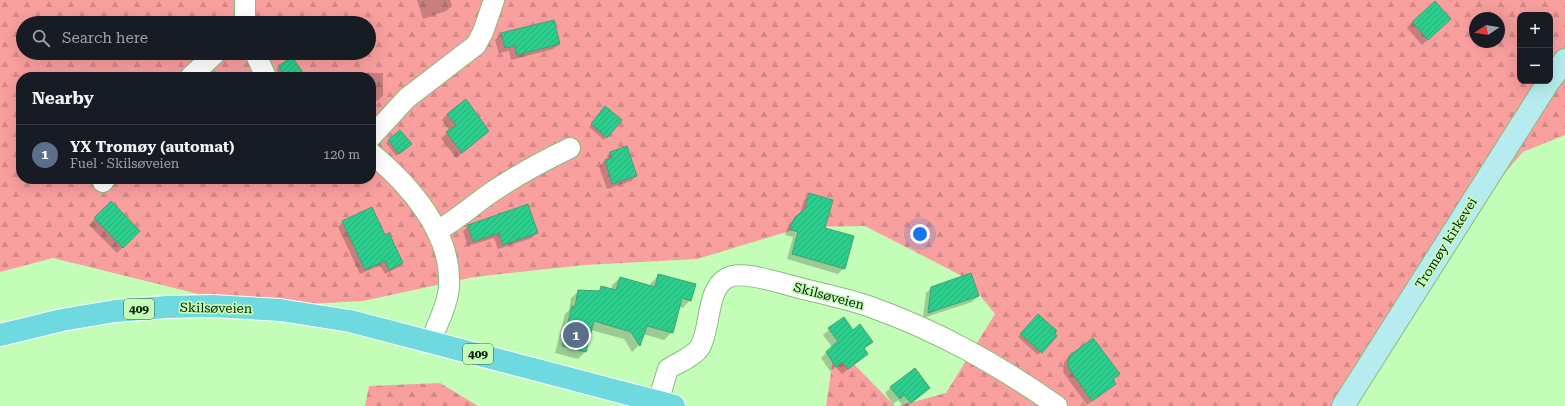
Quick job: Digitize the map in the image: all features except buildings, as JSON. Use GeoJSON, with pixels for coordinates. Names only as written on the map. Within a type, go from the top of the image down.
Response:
{"type":"FeatureCollection","features":[{"type":"Feature","properties":{"kind":"main road","name":"Tromøy kirkevei"},"geometry":{"type":"LineString","coordinates":[[1553,76],[1565,60]]}},
{"type":"Feature","properties":{"kind":"main road","name":"Tromøy kirkevei"},"geometry":{"type":"LineString","coordinates":[[1343,406],[1547,84]]}},
{"type":"Feature","properties":{"kind":"main road","name":"Skilsøveien"},"geometry":{"type":"LineString","coordinates":[[0,335],[62,320],[115,311],[168,307],[212,306],[280,310],[343,320],[430,341],[666,404]]}},
{"type":"Feature","properties":{"kind":"street"},"geometry":{"type":"LineString","coordinates":[[245,0],[245,16]]}},
{"type":"Feature","properties":{"kind":"street"},"geometry":{"type":"LineString","coordinates":[[376,132],[407,98],[476,45],[483,32],[494,0]]}},
{"type":"Feature","properties":{"kind":"street"},"geometry":{"type":"LineString","coordinates":[[195,72],[208,60]]}},
{"type":"Feature","properties":{"kind":"street"},"geometry":{"type":"LineString","coordinates":[[258,60],[264,72]]}},
{"type":"Feature","properties":{"kind":"street"},"geometry":{"type":"LineString","coordinates":[[437,231],[457,219],[492,192],[538,163],[570,148]]}},
{"type":"Feature","properties":{"kind":"street"},"geometry":{"type":"LineString","coordinates":[[376,157],[395,173],[412,192],[437,231],[448,260],[449,287],[445,303],[430,341]]}},
{"type":"Feature","properties":{"kind":"street","name":"Skilsøveien"},"geometry":{"type":"LineString","coordinates":[[666,404],[668,369],[699,348],[704,338],[709,312],[718,286],[727,278],[740,275],[762,279],[870,307],[946,338],[988,361],[1057,406]]}},
{"type":"Feature","properties":{"kind":"green space"},"geometry":{"type":"Polygon","coordinates":[[[0,0],[1565,0],[1565,135],[1523,152],[1449,237],[1348,406],[898,406],[946,393],[995,314],[966,278],[865,226],[803,227],[697,259],[585,265],[519,272],[474,277],[363,301],[251,307],[53,258],[0,272],[0,0]]]}},
{"type":"Feature","properties":{"kind":"green space"},"geometry":{"type":"Polygon","coordinates":[[[835,345],[895,406],[826,406],[835,345]]]}},
{"type":"Feature","properties":{"kind":"green space"},"geometry":{"type":"Polygon","coordinates":[[[440,383],[478,406],[365,406],[369,386],[440,383]]]}},
{"type":"Feature","properties":{"kind":"place","name":"YX Tromøy (automat)"},"geometry":{"type":"Point","coordinates":[576,335]}}]}
